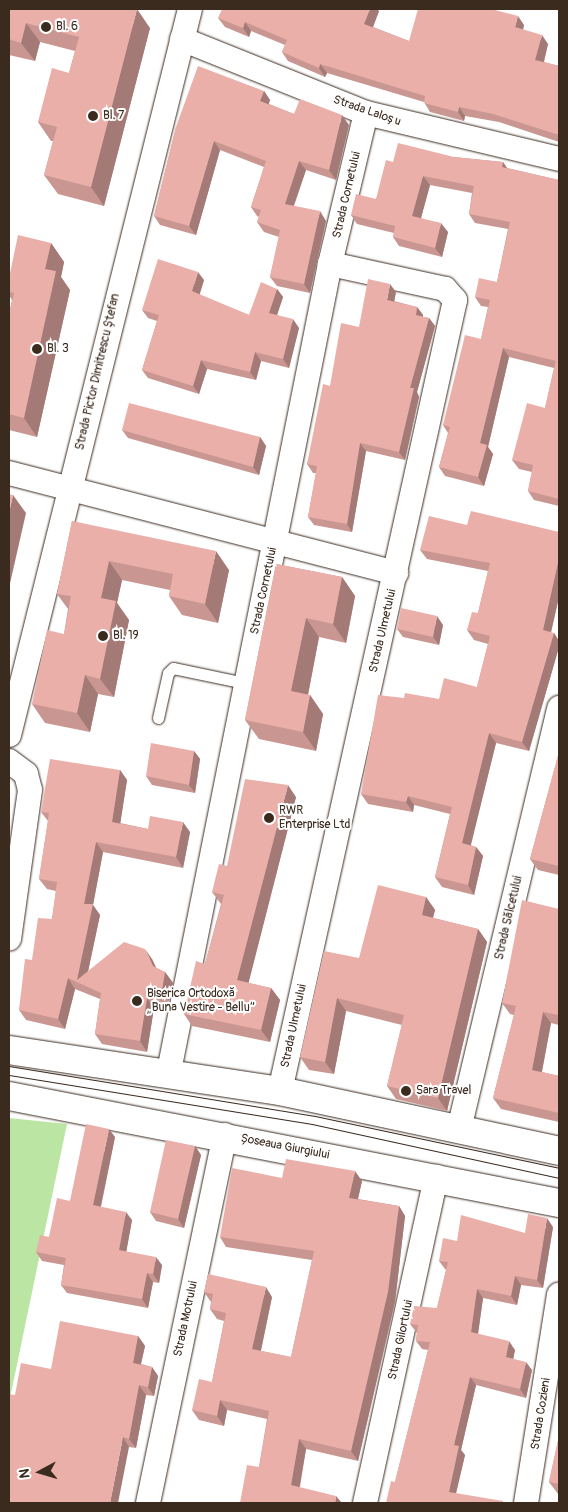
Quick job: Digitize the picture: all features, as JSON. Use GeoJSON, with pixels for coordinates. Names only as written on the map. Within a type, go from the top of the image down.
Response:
{"type":"FeatureCollection","features":[{"type":"Feature","properties":{"kind":"main road"},"geometry":{"type":"LineString","coordinates":[[9,1050],[169,1071],[280,1091],[559,1151]]}},
{"type":"Feature","properties":{"kind":"main road","name":"Șoseaua Giurgiului"},"geometry":{"type":"LineString","coordinates":[[9,1096],[225,1135],[559,1203]]}},
{"type":"Feature","properties":{"kind":"street","name":"Strada Pictor Dimitrescu Ștefan"},"geometry":{"type":"LineString","coordinates":[[9,735],[190,9]]}},
{"type":"Feature","properties":{"kind":"street","name":"Strada Laloșu"},"geometry":{"type":"LineString","coordinates":[[182,39],[366,113],[559,159]]}},
{"type":"Feature","properties":{"kind":"street","name":"Strada Cornetului"},"geometry":{"type":"LineString","coordinates":[[169,1071],[245,682],[330,264],[366,113]]}},
{"type":"Feature","properties":{"kind":"street","name":"Strada Ulmetului"},"geometry":{"type":"LineString","coordinates":[[280,1091],[455,300],[445,289],[330,264]]}},
{"type":"Feature","properties":{"kind":"street"},"geometry":{"type":"LineString","coordinates":[[9,473],[70,491],[274,544],[396,573]]}},
{"type":"Feature","properties":{"kind":"street","name":"Strada Sălcetului"},"geometry":{"type":"LineString","coordinates":[[459,1129],[559,708]]}},
{"type":"Feature","properties":{"kind":"street"},"geometry":{"type":"LineString","coordinates":[[9,761],[26,774],[30,790],[9,939]]}},
{"type":"Feature","properties":{"kind":"street","name":"Strada Motrului"},"geometry":{"type":"LineString","coordinates":[[148,1503],[225,1135]]}},
{"type":"Feature","properties":{"kind":"street","name":"Strada Gilortului"},"geometry":{"type":"LineString","coordinates":[[365,1503],[436,1177]]}},
{"type":"Feature","properties":{"kind":"street","name":"Strada Cozieni"},"geometry":{"type":"LineString","coordinates":[[526,1503],[559,1295]]}},
{"type":"Feature","properties":{"kind":"lane"},"geometry":{"type":"LineString","coordinates":[[158,718],[168,673],[173,668],[245,682]]}},
{"type":"Feature","properties":{"kind":"green space"},"geometry":{"type":"Polygon","coordinates":[[[9,1118],[67,1124],[9,1403],[9,1118]]]}},
{"type":"Feature","properties":{"kind":"building","name":"Bl. 7"},"geometry":{"type":"Polygon","coordinates":[[[9,9],[137,9],[91,187],[44,175],[57,127],[38,122],[52,68],[69,73],[79,37],[26,23],[21,43],[9,39],[9,9]]]}},
{"type":"Feature","properties":{"kind":"building"},"geometry":{"type":"Polygon","coordinates":[[[222,9],[370,9],[364,24],[409,41],[418,9],[491,9],[518,16],[515,27],[542,35],[535,60],[559,66],[559,135],[493,114],[459,107],[458,112],[424,103],[425,96],[320,64],[319,68],[282,52],[287,40],[245,22],[243,28],[218,18],[222,9]]]}},
{"type":"Feature","properties":{"kind":"building"},"geometry":{"type":"Polygon","coordinates":[[[198,66],[264,91],[260,101],[294,114],[300,99],[342,115],[329,170],[299,161],[285,204],[320,211],[304,284],[270,277],[280,230],[257,222],[261,210],[251,207],[266,161],[214,141],[189,226],[154,216],[176,127],[198,66]]]}},
{"type":"Feature","properties":{"kind":"building"},"geometry":{"type":"Polygon","coordinates":[[[398,143],[454,157],[503,162],[502,167],[559,180],[559,499],[528,491],[533,465],[512,460],[527,403],[545,408],[556,361],[503,348],[480,443],[487,445],[478,477],[439,467],[450,427],[443,425],[465,335],[481,339],[490,300],[475,297],[479,278],[497,282],[510,222],[469,214],[474,186],[423,176],[412,216],[441,223],[435,248],[393,237],[395,226],[351,215],[356,194],[376,199],[386,160],[393,162],[398,143]]]}},
{"type":"Feature","properties":{"kind":"building"},"geometry":{"type":"Polygon","coordinates":[[[18,235],[51,243],[45,269],[56,271],[24,418],[9,414],[9,314],[14,293],[9,292],[9,278],[18,235]]]}},
{"type":"Feature","properties":{"kind":"building"},"geometry":{"type":"Polygon","coordinates":[[[158,259],[198,272],[192,291],[249,315],[261,282],[277,289],[269,313],[293,319],[283,359],[255,352],[250,372],[201,360],[193,386],[142,370],[159,315],[142,310],[158,259]]]}},
{"type":"Feature","properties":{"kind":"building"},"geometry":{"type":"Polygon","coordinates":[[[368,279],[390,284],[387,300],[417,307],[416,315],[429,318],[410,388],[414,388],[399,452],[360,443],[347,524],[308,517],[317,466],[307,464],[323,384],[330,386],[341,323],[359,327],[368,279]]]}},
{"type":"Feature","properties":{"kind":"building"},"geometry":{"type":"Polygon","coordinates":[[[129,403],[260,437],[253,467],[122,430],[129,403]]]}},
{"type":"Feature","properties":{"kind":"building"},"geometry":{"type":"Polygon","coordinates":[[[9,494],[13,495],[9,513],[9,494]]]}},
{"type":"Feature","properties":{"kind":"building"},"geometry":{"type":"Polygon","coordinates":[[[471,511],[559,532],[559,558],[543,630],[554,633],[522,742],[489,733],[462,843],[476,847],[468,885],[435,877],[452,807],[408,796],[406,802],[361,794],[378,695],[404,698],[405,693],[439,699],[444,678],[477,687],[490,636],[467,630],[472,612],[478,613],[490,563],[420,550],[429,516],[467,525],[471,511]]]}},
{"type":"Feature","properties":{"kind":"building"},"geometry":{"type":"Polygon","coordinates":[[[72,521],[216,551],[205,604],[169,596],[173,574],[109,561],[101,598],[116,601],[100,679],[85,675],[77,713],[32,704],[47,630],[64,634],[71,596],[57,594],[72,521]]]}},
{"type":"Feature","properties":{"kind":"building"},"geometry":{"type":"Polygon","coordinates":[[[276,564],[342,577],[333,624],[306,618],[291,691],[310,695],[303,732],[245,720],[276,564]]]}},
{"type":"Feature","properties":{"kind":"building"},"geometry":{"type":"Polygon","coordinates":[[[401,608],[437,616],[433,637],[397,629],[401,608]]]}},
{"type":"Feature","properties":{"kind":"building"},"geometry":{"type":"Polygon","coordinates":[[[151,743],[194,751],[189,785],[146,776],[151,743]]]}},
{"type":"Feature","properties":{"kind":"building"},"geometry":{"type":"Polygon","coordinates":[[[559,752],[559,866],[530,859],[559,752]]]}},
{"type":"Feature","properties":{"kind":"building"},"geometry":{"type":"Polygon","coordinates":[[[50,759],[120,770],[112,822],[148,829],[150,816],[183,822],[176,857],[96,842],[84,904],[93,904],[77,980],[124,942],[145,949],[153,966],[165,972],[162,990],[147,998],[140,1041],[95,1034],[101,993],[68,978],[58,1019],[19,1010],[25,959],[32,960],[38,918],[52,919],[57,882],[39,879],[49,813],[41,812],[50,759]]]}},
{"type":"Feature","properties":{"kind":"building"},"geometry":{"type":"Polygon","coordinates":[[[245,779],[288,785],[237,980],[271,988],[261,1030],[184,1014],[196,961],[205,964],[224,895],[212,892],[219,864],[227,866],[245,779]]]}},
{"type":"Feature","properties":{"kind":"building"},"geometry":{"type":"Polygon","coordinates":[[[378,885],[426,897],[422,915],[478,929],[438,1098],[387,1086],[404,1015],[337,998],[325,1062],[300,1057],[324,951],[359,958],[378,885]]]}},
{"type":"Feature","properties":{"kind":"building"},"geometry":{"type":"Polygon","coordinates":[[[522,900],[559,909],[559,1015],[543,1012],[532,1070],[559,1076],[559,1113],[493,1098],[516,1006],[502,1003],[522,900]]]}},
{"type":"Feature","properties":{"kind":"building"},"geometry":{"type":"Polygon","coordinates":[[[86,1124],[109,1129],[93,1205],[126,1212],[119,1250],[156,1257],[153,1274],[147,1273],[142,1299],[61,1285],[66,1258],[36,1252],[40,1235],[49,1237],[57,1198],[70,1201],[86,1124]]]}},
{"type":"Feature","properties":{"kind":"building"},"geometry":{"type":"Polygon","coordinates":[[[166,1140],[195,1146],[178,1219],[150,1212],[166,1140]]]}},
{"type":"Feature","properties":{"kind":"building"},"geometry":{"type":"Polygon","coordinates":[[[286,1159],[355,1171],[349,1198],[399,1206],[388,1292],[351,1451],[299,1439],[291,1485],[336,1496],[335,1503],[240,1503],[247,1465],[259,1467],[269,1411],[220,1400],[217,1416],[192,1410],[199,1379],[212,1382],[226,1313],[210,1309],[213,1294],[204,1292],[208,1274],[266,1287],[252,1349],[291,1357],[314,1251],[220,1237],[232,1168],[282,1178],[286,1159]]]}},
{"type":"Feature","properties":{"kind":"building"},"geometry":{"type":"Polygon","coordinates":[[[528,1214],[547,1218],[537,1280],[515,1276],[511,1296],[477,1289],[471,1332],[509,1341],[506,1357],[526,1362],[520,1389],[470,1377],[454,1445],[459,1446],[449,1492],[503,1501],[503,1503],[386,1503],[391,1481],[395,1482],[430,1342],[416,1341],[418,1325],[410,1324],[414,1306],[437,1308],[448,1262],[439,1261],[443,1238],[457,1241],[461,1215],[525,1233],[528,1214]]]}},
{"type":"Feature","properties":{"kind":"building"},"geometry":{"type":"Polygon","coordinates":[[[60,1321],[138,1336],[133,1363],[152,1367],[148,1387],[139,1385],[129,1439],[123,1437],[110,1503],[9,1503],[9,1394],[15,1395],[21,1363],[51,1369],[60,1321]]]}},
{"type":"Feature","properties":{"kind":"building"},"geometry":{"type":"Polygon","coordinates":[[[559,1436],[559,1484],[549,1482],[559,1436]]]}},
{"type":"Feature","properties":{"kind":"tram line"},"geometry":{"type":"LineString","coordinates":[[9,1066],[315,1116],[559,1168]]}},
{"type":"Feature","properties":{"kind":"tram line"},"geometry":{"type":"LineString","coordinates":[[9,1075],[312,1124],[559,1178]]}},
{"type":"Feature","properties":{"kind":"place","name":"Bl. 6"},"geometry":{"type":"Point","coordinates":[46,27]}},
{"type":"Feature","properties":{"kind":"place","name":"Bl. 7"},"geometry":{"type":"Point","coordinates":[93,116]}},
{"type":"Feature","properties":{"kind":"place","name":"Bl. 3"},"geometry":{"type":"Point","coordinates":[37,349]}},
{"type":"Feature","properties":{"kind":"place","name":"Bl. 19"},"geometry":{"type":"Point","coordinates":[103,636]}},
{"type":"Feature","properties":{"kind":"place","name":"RWR Enterprise Ltd"},"geometry":{"type":"Point","coordinates":[269,818]}},
{"type":"Feature","properties":{"kind":"place","name":"Biserica Ortodoxă „Buna Vestire - Bellu”"},"geometry":{"type":"Point","coordinates":[137,1001]}},
{"type":"Feature","properties":{"kind":"place","name":"Sara Travel"},"geometry":{"type":"Point","coordinates":[406,1091]}}]}
